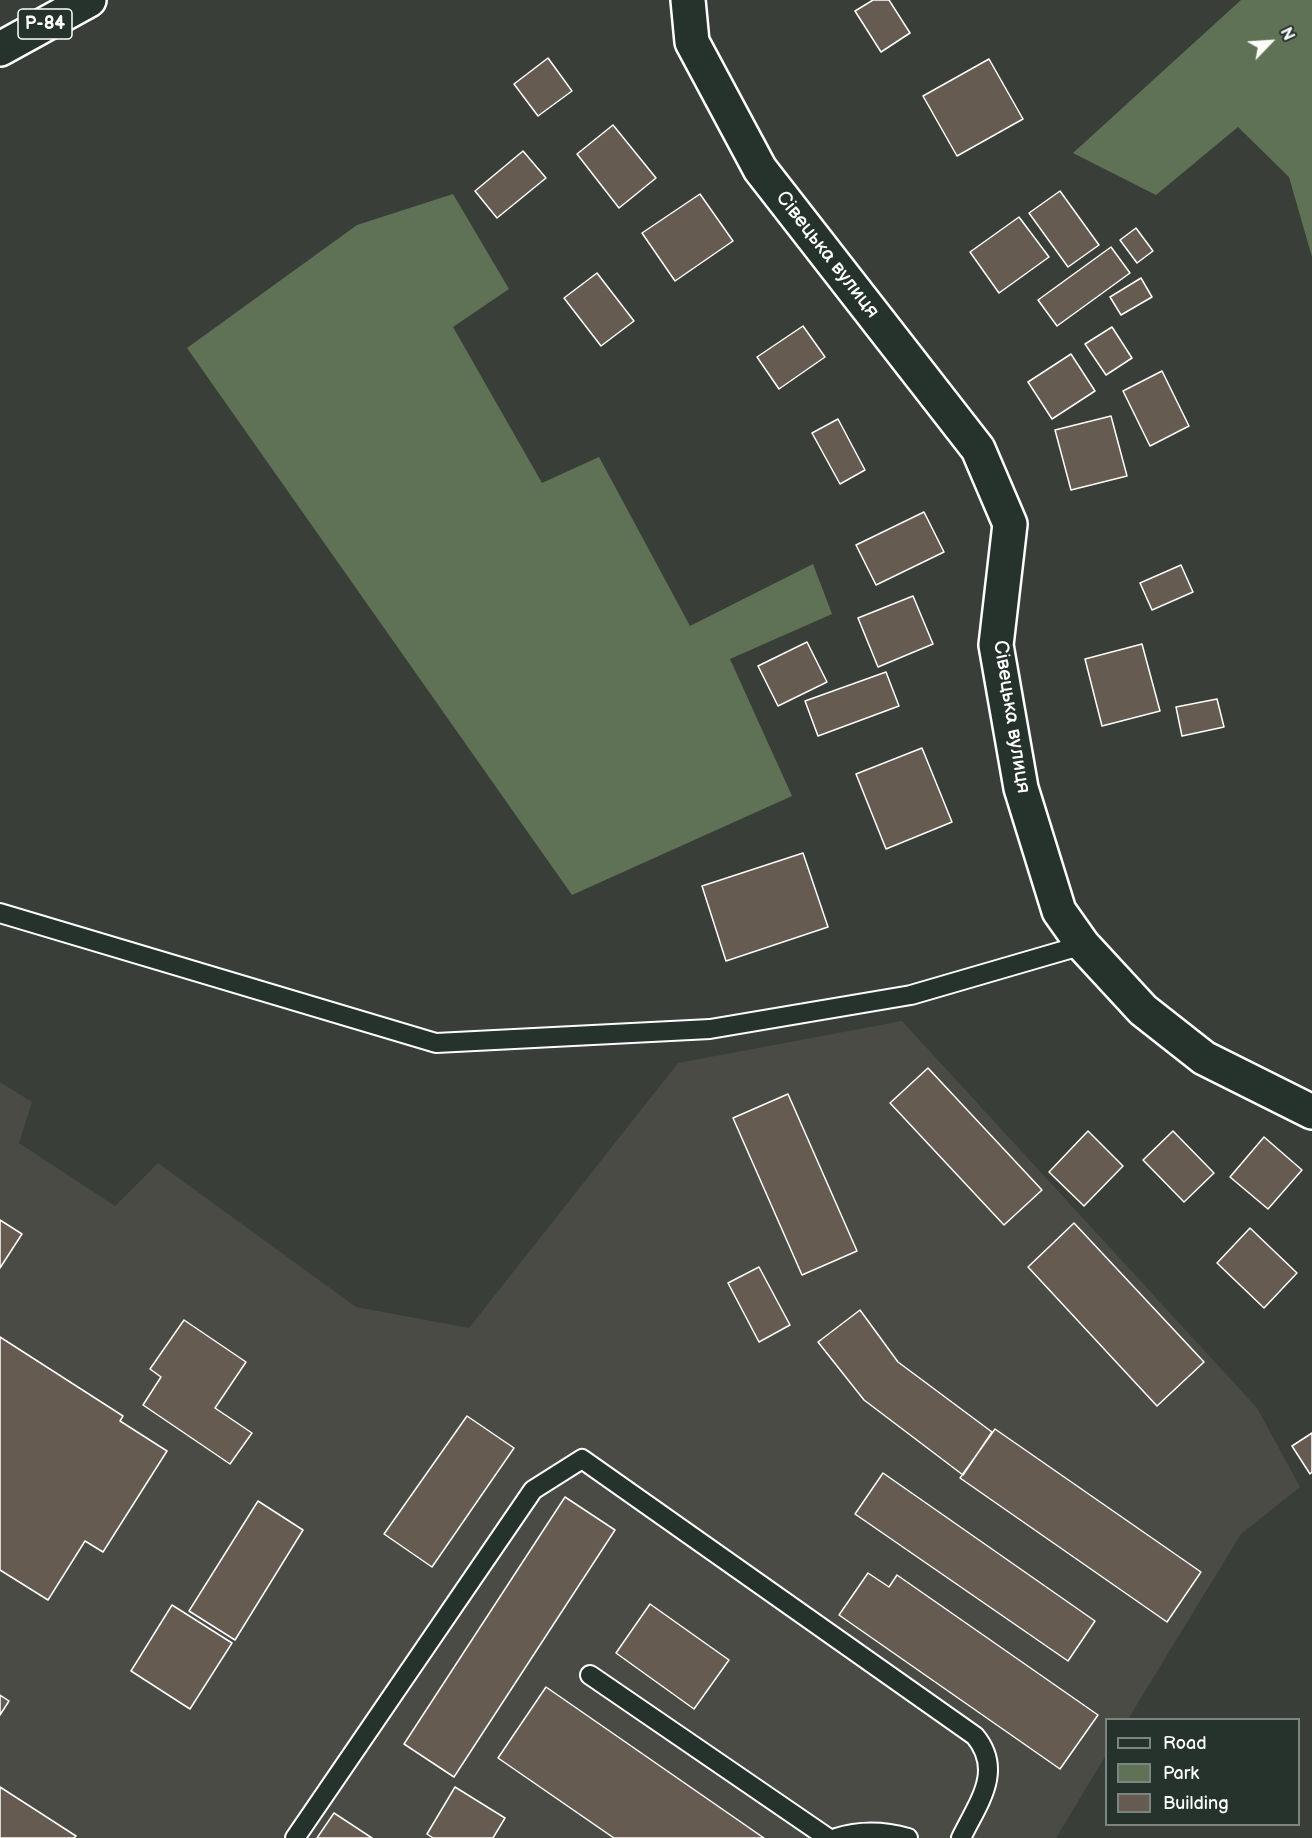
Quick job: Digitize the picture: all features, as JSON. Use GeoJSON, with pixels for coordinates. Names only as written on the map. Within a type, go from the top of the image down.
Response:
{"type":"FeatureCollection","features":[{"type":"Feature","properties":{"kind":"street","name":"Р-84"},"geometry":{"type":"LineString","coordinates":[[0,49],[89,0]]}},
{"type":"Feature","properties":{"kind":"street","name":"Сівецька вулиця"},"geometry":{"type":"LineString","coordinates":[[688,0],[692,42],[760,169],[978,449],[1010,524],[996,645],[1021,788],[1059,911],[1083,945],[1143,1010],[1204,1058],[1312,1112]]}},
{"type":"Feature","properties":{"kind":"lane"},"geometry":{"type":"LineString","coordinates":[[0,913],[436,1043],[710,1029],[911,995],[1083,945]]}},
{"type":"Feature","properties":{"kind":"lane"},"geometry":{"type":"LineString","coordinates":[[295,1838],[534,1490],[582,1459],[975,1736],[988,1756],[990,1768],[988,1780],[962,1838]]}},
{"type":"Feature","properties":{"kind":"lane"},"geometry":{"type":"LineString","coordinates":[[590,1675],[828,1838]]}},
{"type":"Feature","properties":{"kind":"lane"},"geometry":{"type":"LineString","coordinates":[[836,1838],[850,1833],[871,1832],[891,1833],[908,1838]]}},
{"type":"Feature","properties":{"kind":"shaded area"},"geometry":{"type":"Polygon","coordinates":[[[902,1021],[1257,1408],[1300,1487],[1241,1534],[1129,1718],[1105,1718],[1105,1757],[1056,1838],[0,1838],[0,1082],[32,1102],[19,1143],[115,1206],[158,1163],[356,1307],[469,1328],[678,1063],[902,1021]]]}},
{"type":"Feature","properties":{"kind":"green space"},"geometry":{"type":"Polygon","coordinates":[[[1241,0],[1312,0],[1312,257],[1289,177],[1238,127],[1156,195],[1073,153],[1241,0]]]}},
{"type":"Feature","properties":{"kind":"green space"},"geometry":{"type":"Polygon","coordinates":[[[453,194],[509,289],[453,327],[542,483],[599,457],[690,626],[813,564],[832,614],[730,659],[792,796],[572,895],[187,348],[357,225],[453,194]]]}},
{"type":"Feature","properties":{"kind":"building"},"geometry":{"type":"Polygon","coordinates":[[[873,0],[889,0],[910,33],[881,52],[855,11],[873,0]]]}},
{"type":"Feature","properties":{"kind":"building"},"geometry":{"type":"Polygon","coordinates":[[[548,58],[572,91],[538,116],[514,84],[548,58]]]}},
{"type":"Feature","properties":{"kind":"building"},"geometry":{"type":"Polygon","coordinates":[[[989,59],[1023,119],[957,156],[923,96],[989,59]]]}},
{"type":"Feature","properties":{"kind":"building"},"geometry":{"type":"Polygon","coordinates":[[[613,125],[656,178],[619,208],[577,154],[613,125]]]}},
{"type":"Feature","properties":{"kind":"building"},"geometry":{"type":"Polygon","coordinates":[[[523,151],[546,178],[497,218],[475,191],[523,151]]]}},
{"type":"Feature","properties":{"kind":"building"},"geometry":{"type":"Polygon","coordinates":[[[1060,191],[1099,245],[1068,267],[1029,213],[1060,191]]]}},
{"type":"Feature","properties":{"kind":"building"},"geometry":{"type":"Polygon","coordinates":[[[700,194],[733,241],[675,281],[642,233],[700,194]]]}},
{"type":"Feature","properties":{"kind":"building"},"geometry":{"type":"Polygon","coordinates":[[[1019,217],[1049,257],[999,293],[970,252],[1019,217]]]}},
{"type":"Feature","properties":{"kind":"building"},"geometry":{"type":"Polygon","coordinates":[[[1136,228],[1153,251],[1137,263],[1120,240],[1136,228]]]}},
{"type":"Feature","properties":{"kind":"building"},"geometry":{"type":"Polygon","coordinates":[[[1111,247],[1130,273],[1057,326],[1038,300],[1111,247]]]}},
{"type":"Feature","properties":{"kind":"building"},"geometry":{"type":"Polygon","coordinates":[[[597,273],[634,321],[601,346],[564,298],[597,273]]]}},
{"type":"Feature","properties":{"kind":"building"},"geometry":{"type":"Polygon","coordinates":[[[1141,278],[1152,297],[1121,315],[1110,297],[1141,278]]]}},
{"type":"Feature","properties":{"kind":"building"},"geometry":{"type":"Polygon","coordinates":[[[803,326],[825,357],[779,389],[757,357],[803,326]]]}},
{"type":"Feature","properties":{"kind":"building"},"geometry":{"type":"Polygon","coordinates":[[[1112,327],[1132,358],[1106,375],[1085,344],[1112,327]]]}},
{"type":"Feature","properties":{"kind":"building"},"geometry":{"type":"Polygon","coordinates":[[[1071,354],[1095,391],[1052,419],[1028,382],[1071,354]]]}},
{"type":"Feature","properties":{"kind":"building"},"geometry":{"type":"Polygon","coordinates":[[[1162,371],[1189,426],[1150,446],[1123,391],[1162,371]]]}},
{"type":"Feature","properties":{"kind":"building"},"geometry":{"type":"Polygon","coordinates":[[[1111,416],[1127,476],[1071,490],[1055,430],[1111,416]]]}},
{"type":"Feature","properties":{"kind":"building"},"geometry":{"type":"Polygon","coordinates":[[[838,419],[865,470],[840,484],[812,433],[838,419]]]}},
{"type":"Feature","properties":{"kind":"building"},"geometry":{"type":"Polygon","coordinates":[[[924,512],[944,552],[876,585],[856,545],[924,512]]]}},
{"type":"Feature","properties":{"kind":"building"},"geometry":{"type":"Polygon","coordinates":[[[1181,565],[1193,592],[1152,610],[1140,583],[1181,565]]]}},
{"type":"Feature","properties":{"kind":"building"},"geometry":{"type":"Polygon","coordinates":[[[913,596],[933,644],[878,667],[858,618],[913,596]]]}},
{"type":"Feature","properties":{"kind":"building"},"geometry":{"type":"Polygon","coordinates":[[[807,642],[827,682],[778,706],[758,666],[807,642]]]}},
{"type":"Feature","properties":{"kind":"building"},"geometry":{"type":"Polygon","coordinates":[[[1142,644],[1160,711],[1102,726],[1085,659],[1142,644]]]}},
{"type":"Feature","properties":{"kind":"building"},"geometry":{"type":"Polygon","coordinates":[[[886,672],[899,706],[818,736],[805,701],[886,672]]]}},
{"type":"Feature","properties":{"kind":"building"},"geometry":{"type":"Polygon","coordinates":[[[1217,699],[1224,727],[1182,736],[1176,707],[1217,699]]]}},
{"type":"Feature","properties":{"kind":"building"},"geometry":{"type":"Polygon","coordinates":[[[922,748],[952,822],[886,849],[856,774],[922,748]]]}},
{"type":"Feature","properties":{"kind":"building"},"geometry":{"type":"Polygon","coordinates":[[[803,853],[828,927],[726,961],[702,886],[803,853]]]}},
{"type":"Feature","properties":{"kind":"building"},"geometry":{"type":"Polygon","coordinates":[[[928,1068],[1042,1190],[1004,1225],[890,1103],[928,1068]]]}},
{"type":"Feature","properties":{"kind":"building"},"geometry":{"type":"Polygon","coordinates":[[[788,1094],[857,1251],[802,1275],[733,1118],[788,1094]]]}},
{"type":"Feature","properties":{"kind":"building"},"geometry":{"type":"Polygon","coordinates":[[[1088,1131],[1123,1166],[1084,1206],[1049,1172],[1088,1131]]]}},
{"type":"Feature","properties":{"kind":"building"},"geometry":{"type":"Polygon","coordinates":[[[1173,1131],[1214,1173],[1184,1202],[1143,1160],[1173,1131]]]}},
{"type":"Feature","properties":{"kind":"building"},"geometry":{"type":"Polygon","coordinates":[[[1264,1137],[1302,1170],[1268,1209],[1230,1177],[1264,1137]]]}},
{"type":"Feature","properties":{"kind":"building"},"geometry":{"type":"Polygon","coordinates":[[[0,1220],[22,1234],[0,1268],[0,1220]]]}},
{"type":"Feature","properties":{"kind":"building"},"geometry":{"type":"Polygon","coordinates":[[[1074,1223],[1204,1362],[1157,1406],[1028,1267],[1074,1223]]]}},
{"type":"Feature","properties":{"kind":"building"},"geometry":{"type":"Polygon","coordinates":[[[1250,1228],[1297,1273],[1264,1308],[1217,1263],[1250,1228]]]}},
{"type":"Feature","properties":{"kind":"building"},"geometry":{"type":"Polygon","coordinates":[[[759,1267],[790,1325],[759,1342],[728,1283],[759,1267]]]}},
{"type":"Feature","properties":{"kind":"building"},"geometry":{"type":"Polygon","coordinates":[[[860,1310],[898,1362],[992,1432],[963,1475],[864,1400],[818,1342],[860,1310]]]}},
{"type":"Feature","properties":{"kind":"building"},"geometry":{"type":"Polygon","coordinates":[[[184,1320],[246,1362],[215,1408],[252,1433],[230,1464],[143,1405],[161,1377],[150,1369],[184,1320]]]}},
{"type":"Feature","properties":{"kind":"building"},"geometry":{"type":"Polygon","coordinates":[[[0,1337],[123,1416],[120,1421],[167,1451],[103,1552],[85,1541],[48,1600],[0,1570],[0,1337]]]}},
{"type":"Feature","properties":{"kind":"building"},"geometry":{"type":"Polygon","coordinates":[[[467,1416],[514,1448],[432,1567],[384,1534],[467,1416]]]}},
{"type":"Feature","properties":{"kind":"building"},"geometry":{"type":"Polygon","coordinates":[[[995,1429],[1201,1572],[1167,1622],[960,1478],[995,1429]]]}},
{"type":"Feature","properties":{"kind":"building"},"geometry":{"type":"Polygon","coordinates":[[[1312,1433],[1312,1472],[1310,1474],[1292,1446],[1312,1433]]]}},
{"type":"Feature","properties":{"kind":"building"},"geometry":{"type":"Polygon","coordinates":[[[883,1473],[1095,1621],[1068,1661],[855,1514],[883,1473]]]}},
{"type":"Feature","properties":{"kind":"building"},"geometry":{"type":"Polygon","coordinates":[[[565,1497],[615,1530],[454,1777],[404,1744],[565,1497]]]}},
{"type":"Feature","properties":{"kind":"building"},"geometry":{"type":"Polygon","coordinates":[[[258,1501],[303,1530],[235,1640],[189,1611],[258,1501]]]}},
{"type":"Feature","properties":{"kind":"building"},"geometry":{"type":"Polygon","coordinates":[[[868,1573],[889,1587],[897,1575],[1098,1715],[1060,1769],[839,1615],[868,1573]]]}},
{"type":"Feature","properties":{"kind":"building"},"geometry":{"type":"Polygon","coordinates":[[[650,1604],[729,1660],[694,1709],[616,1653],[650,1604]]]}},
{"type":"Feature","properties":{"kind":"building"},"geometry":{"type":"Polygon","coordinates":[[[172,1605],[232,1643],[190,1709],[131,1671],[172,1605]]]}},
{"type":"Feature","properties":{"kind":"building"},"geometry":{"type":"Polygon","coordinates":[[[546,1687],[764,1838],[614,1838],[498,1758],[546,1687]]]}},
{"type":"Feature","properties":{"kind":"building"},"geometry":{"type":"Polygon","coordinates":[[[0,1695],[9,1701],[0,1715],[0,1695]]]}},
{"type":"Feature","properties":{"kind":"building"},"geometry":{"type":"Polygon","coordinates":[[[0,1787],[76,1836],[74,1838],[0,1838],[0,1787]]]}},
{"type":"Feature","properties":{"kind":"building"},"geometry":{"type":"Polygon","coordinates":[[[455,1787],[505,1818],[493,1838],[433,1838],[427,1834],[455,1787]]]}},
{"type":"Feature","properties":{"kind":"building"},"geometry":{"type":"Polygon","coordinates":[[[334,1813],[372,1838],[317,1838],[334,1813]]]}}]}
